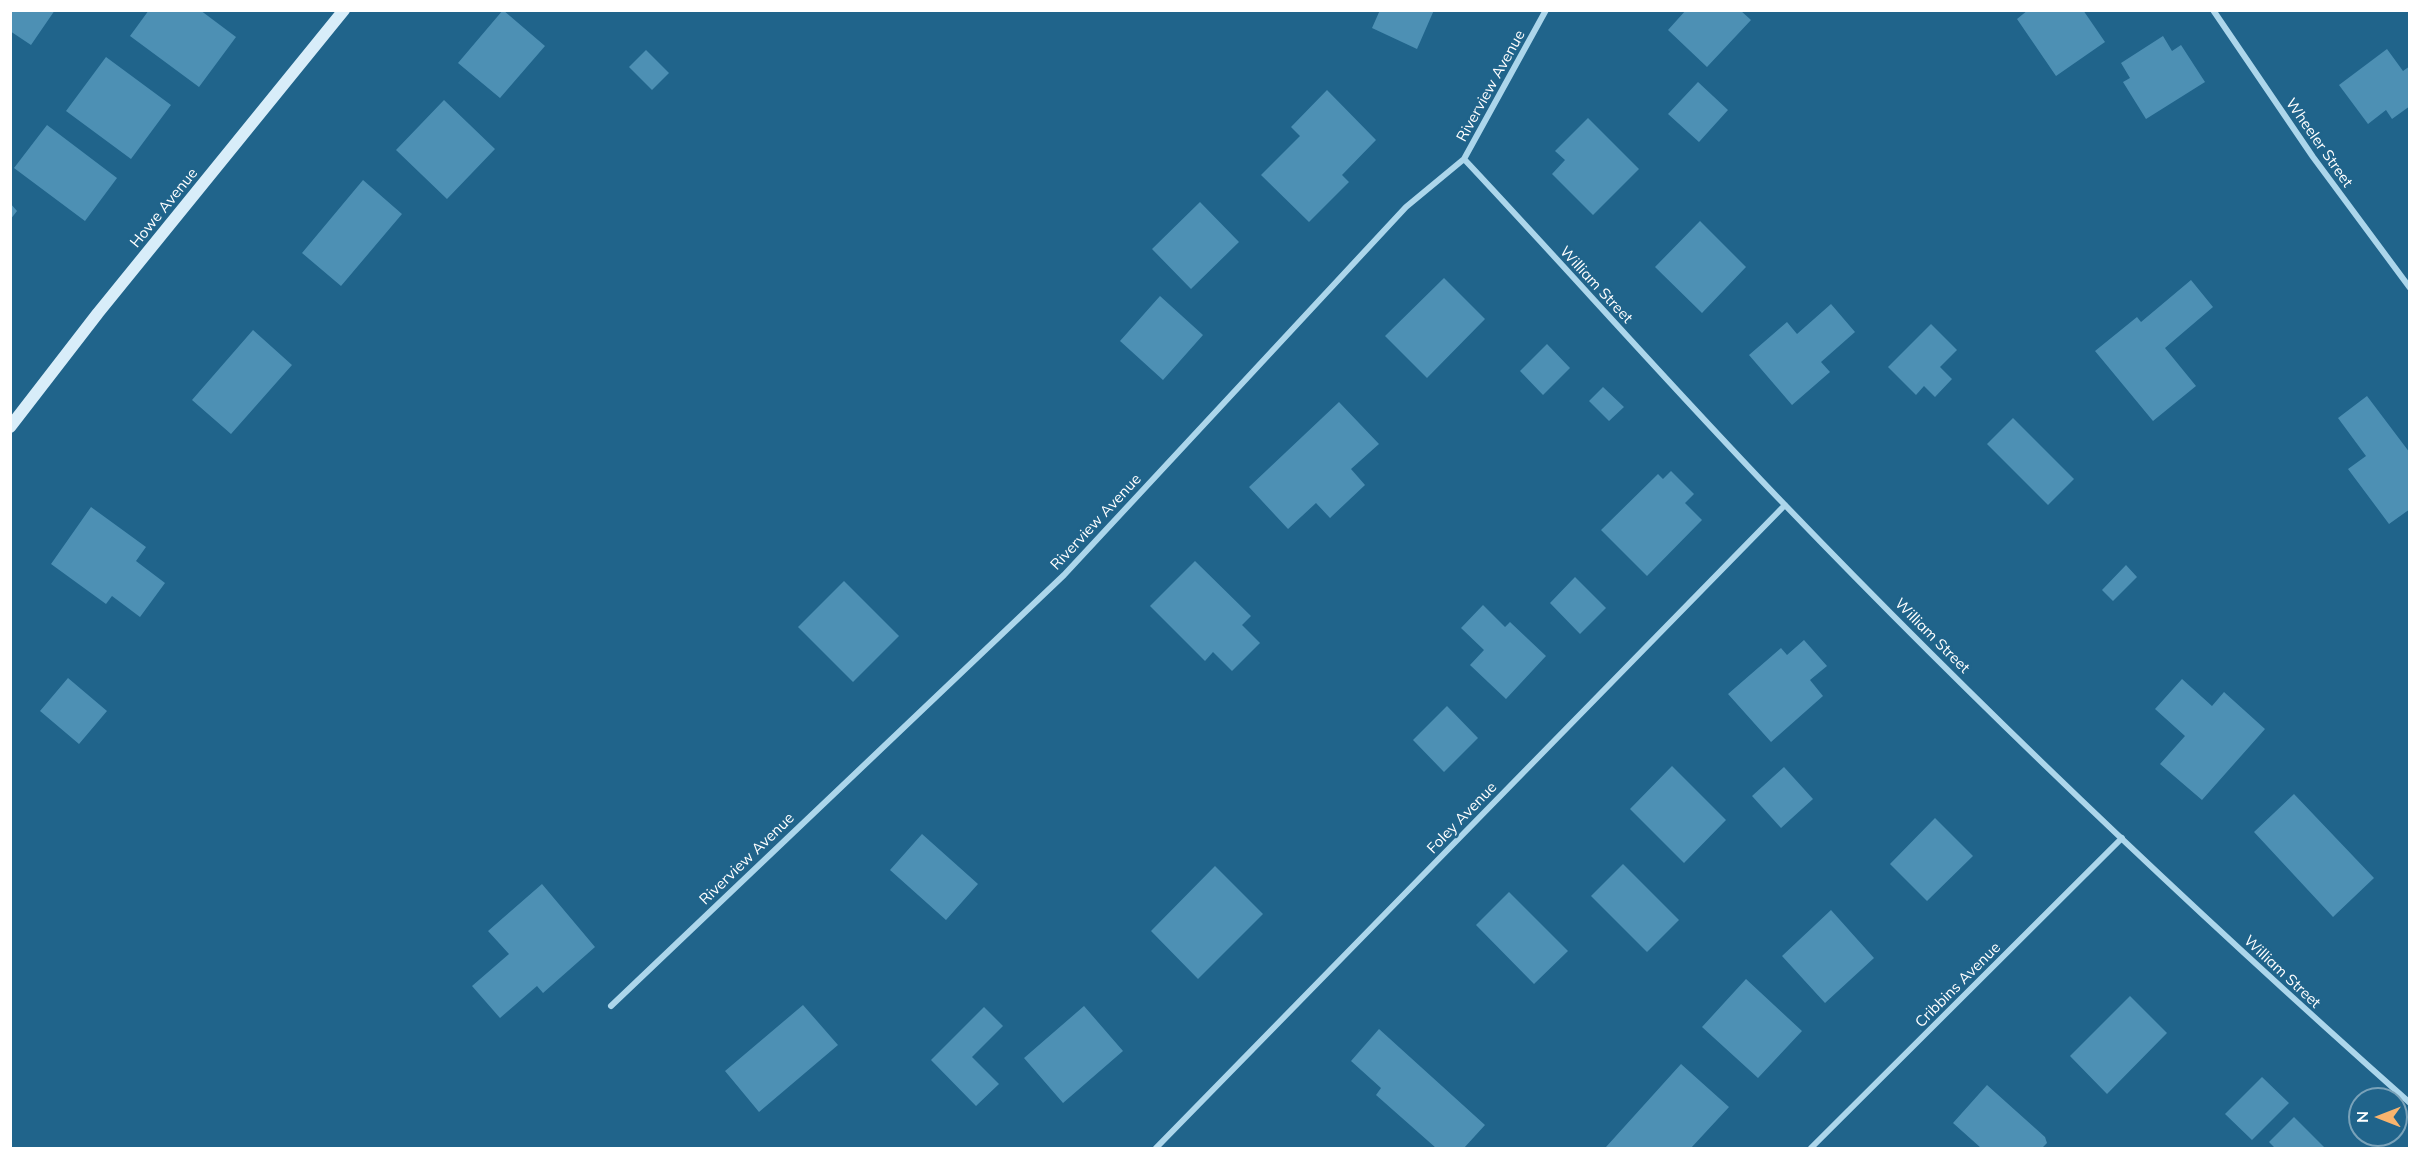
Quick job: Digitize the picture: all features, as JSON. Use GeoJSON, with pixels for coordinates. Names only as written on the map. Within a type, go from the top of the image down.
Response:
{"type":"FeatureCollection","features":[{"type":"Feature","properties":{"kind":"main road","name":"Howe Avenue"},"geometry":{"type":"LineString","coordinates":[[10,427],[98,313],[344,10]]}},
{"type":"Feature","properties":{"kind":"street","name":"Riverview Avenue"},"geometry":{"type":"LineString","coordinates":[[611,1006],[1064,575],[1406,207],[1464,159],[1546,10]]}},
{"type":"Feature","properties":{"kind":"street","name":"Wheeler Street"},"geometry":{"type":"LineString","coordinates":[[2213,10],[2313,157],[2409,288]]}},
{"type":"Feature","properties":{"kind":"street","name":"William Street"},"geometry":{"type":"LineString","coordinates":[[1464,159],[1785,505],[1971,692],[2272,980],[2409,1103]]}},
{"type":"Feature","properties":{"kind":"street","name":"Foley Avenue"},"geometry":{"type":"LineString","coordinates":[[1156,1149],[1785,505]]}},
{"type":"Feature","properties":{"kind":"street","name":"Cribbins Avenue"},"geometry":{"type":"LineString","coordinates":[[1811,1149],[2122,838]]}},
{"type":"Feature","properties":{"kind":"building"},"geometry":{"type":"Polygon","coordinates":[[[10,10],[55,10],[31,45],[10,31],[10,10]]]}},
{"type":"Feature","properties":{"kind":"building"},"geometry":{"type":"Polygon","coordinates":[[[149,10],[200,10],[236,37],[199,87],[130,36],[149,10]]]}},
{"type":"Feature","properties":{"kind":"building"},"geometry":{"type":"Polygon","coordinates":[[[503,10],[545,46],[500,98],[458,63],[503,10]]]}},
{"type":"Feature","properties":{"kind":"building"},"geometry":{"type":"Polygon","coordinates":[[[1380,10],[1434,10],[1417,49],[1372,28],[1380,10]]]}},
{"type":"Feature","properties":{"kind":"building"},"geometry":{"type":"Polygon","coordinates":[[[1686,10],[1740,10],[1751,20],[1707,67],[1668,30],[1686,10]]]}},
{"type":"Feature","properties":{"kind":"building"},"geometry":{"type":"Polygon","coordinates":[[[2028,10],[2083,10],[2105,42],[2056,76],[2017,19],[2028,10]]]}},
{"type":"Feature","properties":{"kind":"building"},"geometry":{"type":"Polygon","coordinates":[[[2163,36],[2172,51],[2181,45],[2205,82],[2146,119],[2123,82],[2130,78],[2121,63],[2163,36]]]}},
{"type":"Feature","properties":{"kind":"building"},"geometry":{"type":"Polygon","coordinates":[[[2387,49],[2403,71],[2410,66],[2410,106],[2392,119],[2386,110],[2368,124],[2339,85],[2387,49]]]}},
{"type":"Feature","properties":{"kind":"building"},"geometry":{"type":"Polygon","coordinates":[[[646,50],[669,73],[652,90],[629,67],[646,50]]]}},
{"type":"Feature","properties":{"kind":"building"},"geometry":{"type":"Polygon","coordinates":[[[106,57],[171,105],[131,159],[66,111],[106,57]]]}},
{"type":"Feature","properties":{"kind":"building"},"geometry":{"type":"Polygon","coordinates":[[[1698,82],[1728,110],[1699,142],[1668,114],[1698,82]]]}},
{"type":"Feature","properties":{"kind":"building"},"geometry":{"type":"Polygon","coordinates":[[[1327,90],[1376,140],[1342,175],[1349,182],[1309,222],[1261,175],[1300,136],[1291,127],[1327,90]]]}},
{"type":"Feature","properties":{"kind":"building"},"geometry":{"type":"Polygon","coordinates":[[[444,100],[495,149],[447,199],[396,150],[444,100]]]}},
{"type":"Feature","properties":{"kind":"building"},"geometry":{"type":"Polygon","coordinates":[[[1588,118],[1639,169],[1593,215],[1552,174],[1565,160],[1555,151],[1588,118]]]}},
{"type":"Feature","properties":{"kind":"building"},"geometry":{"type":"Polygon","coordinates":[[[47,125],[117,178],[85,221],[14,168],[47,125]]]}},
{"type":"Feature","properties":{"kind":"building"},"geometry":{"type":"Polygon","coordinates":[[[363,180],[402,214],[341,286],[302,253],[363,180]]]}},
{"type":"Feature","properties":{"kind":"building"},"geometry":{"type":"Polygon","coordinates":[[[1200,202],[1239,242],[1191,289],[1152,249],[1200,202]]]}},
{"type":"Feature","properties":{"kind":"building"},"geometry":{"type":"Polygon","coordinates":[[[10,203],[17,211],[10,220],[10,203]]]}},
{"type":"Feature","properties":{"kind":"building"},"geometry":{"type":"Polygon","coordinates":[[[1700,221],[1746,267],[1702,313],[1655,267],[1700,221]]]}},
{"type":"Feature","properties":{"kind":"building"},"geometry":{"type":"Polygon","coordinates":[[[1444,278],[1485,319],[1427,378],[1385,336],[1444,278]]]}},
{"type":"Feature","properties":{"kind":"building"},"geometry":{"type":"Polygon","coordinates":[[[2191,280],[2213,307],[2165,348],[2196,386],[2153,421],[2095,351],[2137,317],[2141,322],[2191,280]]]}},
{"type":"Feature","properties":{"kind":"building"},"geometry":{"type":"Polygon","coordinates":[[[1160,296],[1203,335],[1163,380],[1120,341],[1160,296]]]}},
{"type":"Feature","properties":{"kind":"building"},"geometry":{"type":"Polygon","coordinates":[[[1831,304],[1855,332],[1821,362],[1830,372],[1792,405],[1749,355],[1787,322],[1797,334],[1831,304]]]}},
{"type":"Feature","properties":{"kind":"building"},"geometry":{"type":"Polygon","coordinates":[[[1931,324],[1957,350],[1940,367],[1952,379],[1935,397],[1924,386],[1916,395],[1888,367],[1931,324]]]}},
{"type":"Feature","properties":{"kind":"building"},"geometry":{"type":"Polygon","coordinates":[[[253,330],[292,365],[231,434],[192,400],[253,330]]]}},
{"type":"Feature","properties":{"kind":"building"},"geometry":{"type":"Polygon","coordinates":[[[1547,344],[1570,368],[1543,395],[1520,371],[1547,344]]]}},
{"type":"Feature","properties":{"kind":"building"},"geometry":{"type":"Polygon","coordinates":[[[1603,387],[1624,407],[1609,421],[1589,401],[1603,387]]]}},
{"type":"Feature","properties":{"kind":"building"},"geometry":{"type":"Polygon","coordinates":[[[2367,396],[2410,453],[2410,509],[2389,524],[2348,469],[2366,456],[2338,418],[2367,396]]]}},
{"type":"Feature","properties":{"kind":"building"},"geometry":{"type":"Polygon","coordinates":[[[1339,402],[1379,444],[1351,469],[1365,485],[1330,518],[1316,503],[1288,529],[1249,487],[1339,402]]]}},
{"type":"Feature","properties":{"kind":"building"},"geometry":{"type":"Polygon","coordinates":[[[2013,418],[2074,479],[2048,505],[1987,444],[2013,418]]]}},
{"type":"Feature","properties":{"kind":"building"},"geometry":{"type":"Polygon","coordinates":[[[1671,471],[1694,494],[1685,503],[1702,520],[1647,576],[1601,530],[1658,474],[1663,479],[1671,471]]]}},
{"type":"Feature","properties":{"kind":"building"},"geometry":{"type":"Polygon","coordinates":[[[91,507],[146,547],[136,561],[165,583],[140,617],[112,596],[106,604],[51,564],[91,507]]]}},
{"type":"Feature","properties":{"kind":"building"},"geometry":{"type":"Polygon","coordinates":[[[1195,561],[1251,616],[1242,625],[1260,643],[1232,671],[1213,652],[1205,661],[1150,606],[1195,561]]]}},
{"type":"Feature","properties":{"kind":"building"},"geometry":{"type":"Polygon","coordinates":[[[2126,565],[2137,577],[2113,601],[2102,590],[2126,565]]]}},
{"type":"Feature","properties":{"kind":"building"},"geometry":{"type":"Polygon","coordinates":[[[1575,577],[1606,608],[1580,634],[1550,603],[1575,577]]]}},
{"type":"Feature","properties":{"kind":"building"},"geometry":{"type":"Polygon","coordinates":[[[844,581],[899,636],[853,682],[798,627],[844,581]]]}},
{"type":"Feature","properties":{"kind":"building"},"geometry":{"type":"Polygon","coordinates":[[[1483,605],[1505,627],[1510,622],[1546,656],[1506,699],[1470,665],[1484,650],[1461,628],[1483,605]]]}},
{"type":"Feature","properties":{"kind":"building"},"geometry":{"type":"Polygon","coordinates":[[[1804,640],[1827,666],[1810,680],[1823,696],[1771,742],[1728,694],[1781,648],[1787,655],[1804,640]]]}},
{"type":"Feature","properties":{"kind":"building"},"geometry":{"type":"Polygon","coordinates":[[[68,678],[107,711],[79,744],[40,711],[68,678]]]}},
{"type":"Feature","properties":{"kind":"building"},"geometry":{"type":"Polygon","coordinates":[[[2182,679],[2212,706],[2224,692],[2265,729],[2202,800],[2160,764],[2185,736],[2155,709],[2182,679]]]}},
{"type":"Feature","properties":{"kind":"building"},"geometry":{"type":"Polygon","coordinates":[[[1447,706],[1478,738],[1444,772],[1413,740],[1447,706]]]}},
{"type":"Feature","properties":{"kind":"building"},"geometry":{"type":"Polygon","coordinates":[[[1672,766],[1726,820],[1684,863],[1630,809],[1672,766]]]}},
{"type":"Feature","properties":{"kind":"building"},"geometry":{"type":"Polygon","coordinates":[[[1784,767],[1813,799],[1781,828],[1752,796],[1784,767]]]}},
{"type":"Feature","properties":{"kind":"building"},"geometry":{"type":"Polygon","coordinates":[[[2294,794],[2374,878],[2333,917],[2254,832],[2294,794]]]}},
{"type":"Feature","properties":{"kind":"building"},"geometry":{"type":"Polygon","coordinates":[[[1935,818],[1973,856],[1927,901],[1890,864],[1935,818]]]}},
{"type":"Feature","properties":{"kind":"building"},"geometry":{"type":"Polygon","coordinates":[[[922,834],[978,884],[946,920],[890,870],[922,834]]]}},
{"type":"Feature","properties":{"kind":"building"},"geometry":{"type":"Polygon","coordinates":[[[1623,864],[1679,920],[1647,952],[1591,896],[1623,864]]]}},
{"type":"Feature","properties":{"kind":"building"},"geometry":{"type":"Polygon","coordinates":[[[1215,866],[1263,914],[1198,979],[1151,931],[1215,866]]]}},
{"type":"Feature","properties":{"kind":"building"},"geometry":{"type":"Polygon","coordinates":[[[542,884],[595,947],[543,993],[537,986],[500,1018],[472,986],[509,954],[488,931],[542,884]]]}},
{"type":"Feature","properties":{"kind":"building"},"geometry":{"type":"Polygon","coordinates":[[[1509,892],[1568,951],[1534,984],[1476,925],[1509,892]]]}},
{"type":"Feature","properties":{"kind":"building"},"geometry":{"type":"Polygon","coordinates":[[[1831,910],[1874,958],[1825,1003],[1782,956],[1831,910]]]}},
{"type":"Feature","properties":{"kind":"building"},"geometry":{"type":"Polygon","coordinates":[[[1746,979],[1802,1031],[1758,1078],[1702,1027],[1746,979]]]}},
{"type":"Feature","properties":{"kind":"building"},"geometry":{"type":"Polygon","coordinates":[[[2130,996],[2167,1033],[2107,1094],[2070,1056],[2130,996]]]}},
{"type":"Feature","properties":{"kind":"building"},"geometry":{"type":"Polygon","coordinates":[[[803,1005],[838,1045],[759,1112],[725,1071],[803,1005]]]}},
{"type":"Feature","properties":{"kind":"building"},"geometry":{"type":"Polygon","coordinates":[[[1084,1006],[1123,1051],[1063,1103],[1024,1058],[1084,1006]]]}},
{"type":"Feature","properties":{"kind":"building"},"geometry":{"type":"Polygon","coordinates":[[[984,1007],[1003,1026],[972,1057],[999,1084],[976,1106],[931,1060],[984,1007]]]}},
{"type":"Feature","properties":{"kind":"building"},"geometry":{"type":"Polygon","coordinates":[[[1379,1029],[1485,1125],[1464,1148],[1436,1148],[1376,1095],[1381,1088],[1351,1061],[1379,1029]]]}},
{"type":"Feature","properties":{"kind":"building"},"geometry":{"type":"Polygon","coordinates":[[[1681,1064],[1729,1107],[1691,1148],[1606,1147],[1681,1064]]]}},
{"type":"Feature","properties":{"kind":"building"},"geometry":{"type":"Polygon","coordinates":[[[2262,1077],[2289,1103],[2252,1140],[2225,1114],[2262,1077]]]}},
{"type":"Feature","properties":{"kind":"building"},"geometry":{"type":"Polygon","coordinates":[[[1987,1085],[2045,1137],[2047,1143],[2042,1148],[1981,1148],[1953,1123],[1987,1085]]]}},
{"type":"Feature","properties":{"kind":"building"},"geometry":{"type":"Polygon","coordinates":[[[2294,1117],[2325,1148],[2275,1148],[2269,1142],[2294,1117]]]}}]}
